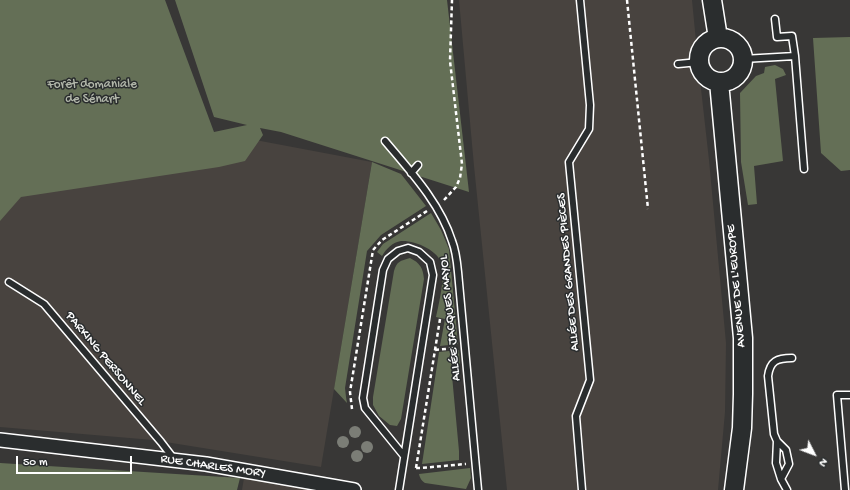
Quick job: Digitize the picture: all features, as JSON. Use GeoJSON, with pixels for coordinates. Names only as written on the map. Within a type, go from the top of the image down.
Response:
{"type":"FeatureCollection","features":[{"type":"Feature","properties":{"kind":"main road"},"geometry":{"type":"LineString","coordinates":[[712,0],[718,38]]}},
{"type":"Feature","properties":{"kind":"main road"},"geometry":{"type":"LineString","coordinates":[[725,38],[732,41],[737,46],[741,52],[742,59],[742,66],[739,73],[727,81],[719,82],[708,78],[703,74],[700,68],[699,56],[702,49],[711,40],[725,38]]}},
{"type":"Feature","properties":{"kind":"main road","name":"AVENUE DE L'EUROPE"},"geometry":{"type":"LineString","coordinates":[[719,82],[743,338],[742,428],[734,490]]}},
{"type":"Feature","properties":{"kind":"street","name":"RUE CHARLES MORY"},"geometry":{"type":"LineString","coordinates":[[0,440],[206,464],[354,490]]}},
{"type":"Feature","properties":{"kind":"lane","name":"ALLÉE DES GRANDES PIÈCES"},"geometry":{"type":"LineString","coordinates":[[580,0],[590,105],[589,129],[569,162],[590,380],[576,416],[582,490]]}},
{"type":"Feature","properties":{"kind":"lane"},"geometry":{"type":"LineString","coordinates":[[775,19],[777,37],[792,36],[804,169]]}},
{"type":"Feature","properties":{"kind":"lane"},"geometry":{"type":"LineString","coordinates":[[742,59],[794,56]]}},
{"type":"Feature","properties":{"kind":"lane"},"geometry":{"type":"LineString","coordinates":[[678,64],[699,62]]}},
{"type":"Feature","properties":{"kind":"lane","name":"ALLÉE JACQUES MAYOL"},"geometry":{"type":"LineString","coordinates":[[385,141],[436,205],[453,242],[456,256],[478,490]]}},
{"type":"Feature","properties":{"kind":"lane"},"geometry":{"type":"LineString","coordinates":[[412,173],[418,165]]}},
{"type":"Feature","properties":{"kind":"lane"},"geometry":{"type":"LineString","coordinates":[[399,490],[433,275],[430,262],[419,252],[408,248],[398,250],[388,259],[383,270],[363,398],[365,408],[404,456]]}},
{"type":"Feature","properties":{"kind":"lane","name":"PARKING PERSONNEL"},"geometry":{"type":"LineString","coordinates":[[9,282],[44,304],[161,442],[175,461]]}},
{"type":"Feature","properties":{"kind":"lane"},"geometry":{"type":"LineString","coordinates":[[781,479],[789,464],[786,450],[777,441],[774,434],[768,376],[769,367],[775,361],[784,358],[792,358]]}},
{"type":"Feature","properties":{"kind":"lane"},"geometry":{"type":"LineString","coordinates":[[845,490],[837,395],[850,395]]}},
{"type":"Feature","properties":{"kind":"lane"},"geometry":{"type":"LineString","coordinates":[[777,441],[776,463],[781,479],[787,490]]}},
{"type":"Feature","properties":{"kind":"path"},"geometry":{"type":"LineString","coordinates":[[352,409],[350,392],[373,250],[382,240],[443,200],[456,187],[460,178],[462,164],[450,61],[452,0]]}},
{"type":"Feature","properties":{"kind":"path"},"geometry":{"type":"LineString","coordinates":[[627,0],[648,209]]}},
{"type":"Feature","properties":{"kind":"path"},"geometry":{"type":"LineString","coordinates":[[416,468],[440,319]]}},
{"type":"Feature","properties":{"kind":"path"},"geometry":{"type":"LineString","coordinates":[[436,350],[465,347]]}},
{"type":"Feature","properties":{"kind":"path"},"geometry":{"type":"LineString","coordinates":[[411,467],[420,468],[476,463]]}},
{"type":"Feature","properties":{"kind":"shaded area"},"geometry":{"type":"Polygon","coordinates":[[[459,0],[692,0],[726,343],[725,412],[718,490],[507,490],[474,166],[459,0]]]}},
{"type":"Feature","properties":{"kind":"shaded area"},"geometry":{"type":"Polygon","coordinates":[[[0,99],[213,132],[372,162],[321,467],[153,440],[0,427],[0,99]]]}},
{"type":"Feature","properties":{"kind":"shaded area"},"geometry":{"type":"Polygon","coordinates":[[[244,478],[318,490],[242,490],[244,478]]]}},
{"type":"Feature","properties":{"kind":"green space","name":"Forêt domaniale de Sénart"},"geometry":{"type":"Polygon","coordinates":[[[0,0],[165,0],[214,132],[247,125],[214,117],[175,0],[447,0],[469,192],[281,132],[260,128],[263,135],[245,161],[219,167],[21,197],[0,221],[0,0]]]}},
{"type":"Feature","properties":{"kind":"green space"},"geometry":{"type":"Polygon","coordinates":[[[850,37],[850,170],[841,171],[821,153],[813,38],[850,37]]]}},
{"type":"Feature","properties":{"kind":"green space"},"geometry":{"type":"Polygon","coordinates":[[[775,65],[783,69],[786,75],[775,79],[783,161],[754,166],[757,204],[748,205],[741,162],[740,93],[756,76],[764,73],[765,67],[775,65]]]}},
{"type":"Feature","properties":{"kind":"green space"},"geometry":{"type":"Polygon","coordinates":[[[372,162],[401,174],[426,206],[381,235],[367,251],[345,388],[347,403],[334,389],[372,162]]]}},
{"type":"Feature","properties":{"kind":"green space"},"geometry":{"type":"Polygon","coordinates":[[[431,213],[441,230],[449,249],[458,344],[440,346],[445,319],[436,317],[443,270],[440,260],[436,255],[419,244],[406,241],[393,244],[382,256],[377,252],[383,244],[431,213]]]}},
{"type":"Feature","properties":{"kind":"green space"},"geometry":{"type":"Polygon","coordinates":[[[410,258],[420,266],[424,279],[401,419],[397,426],[390,425],[379,416],[373,405],[373,397],[394,271],[399,262],[410,258]]]}},
{"type":"Feature","properties":{"kind":"green space"},"geometry":{"type":"Polygon","coordinates":[[[459,350],[460,364],[451,365],[459,460],[422,464],[439,352],[459,350]]]}},
{"type":"Feature","properties":{"kind":"green space"},"geometry":{"type":"Polygon","coordinates":[[[0,463],[240,478],[237,490],[0,490],[0,463]]]}},
{"type":"Feature","properties":{"kind":"green space"},"geometry":{"type":"Polygon","coordinates":[[[470,468],[471,478],[466,489],[425,483],[419,474],[470,468]]]}}]}
